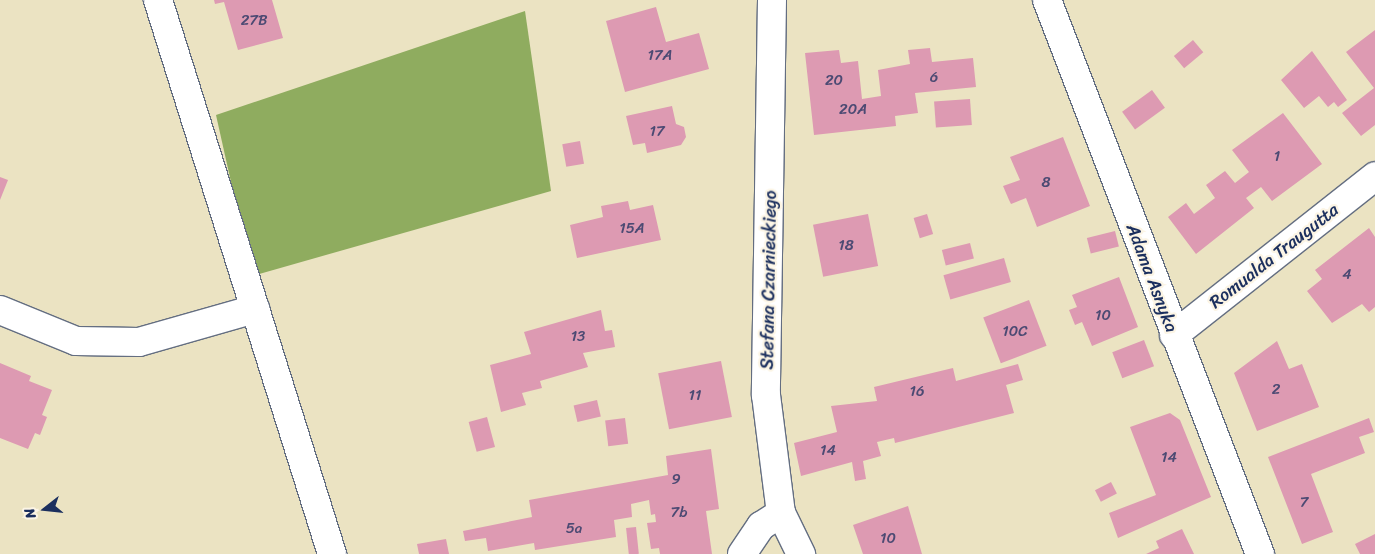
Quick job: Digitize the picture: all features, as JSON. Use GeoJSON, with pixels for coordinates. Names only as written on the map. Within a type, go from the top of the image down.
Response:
{"type":"FeatureCollection","features":[{"type":"Feature","properties":{"kind":"street"},"geometry":{"type":"LineString","coordinates":[[158,0],[332,554]]}},
{"type":"Feature","properties":{"kind":"street","name":"Stefana Czarnieckiego"},"geometry":{"type":"LineString","coordinates":[[772,0],[766,396],[781,513],[801,554]]}},
{"type":"Feature","properties":{"kind":"street","name":"Adama Asnyka"},"geometry":{"type":"LineString","coordinates":[[1047,0],[1174,335],[1260,554]]}},
{"type":"Feature","properties":{"kind":"street","name":"Romualda Traugutta"},"geometry":{"type":"LineString","coordinates":[[1174,335],[1375,176]]}},
{"type":"Feature","properties":{"kind":"street"},"geometry":{"type":"LineString","coordinates":[[0,310],[76,341],[139,342],[255,309]]}},
{"type":"Feature","properties":{"kind":"street"},"geometry":{"type":"LineString","coordinates":[[742,554],[761,526],[781,513]]}},
{"type":"Feature","properties":{"kind":"green space"},"geometry":{"type":"Polygon","coordinates":[[[525,11],[551,191],[252,276],[216,115],[525,11]]]}},
{"type":"Feature","properties":{"kind":"building"},"geometry":{"type":"Polygon","coordinates":[[[214,0],[272,0],[283,38],[238,50],[224,2],[215,4],[214,0]]]}},
{"type":"Feature","properties":{"kind":"building"},"geometry":{"type":"Polygon","coordinates":[[[656,7],[666,42],[699,33],[709,69],[625,92],[606,21],[656,7]]]}},
{"type":"Feature","properties":{"kind":"building"},"geometry":{"type":"Polygon","coordinates":[[[1375,30],[1375,125],[1361,136],[1342,113],[1374,88],[1346,52],[1375,30]]]}},
{"type":"Feature","properties":{"kind":"building"},"geometry":{"type":"Polygon","coordinates":[[[1193,40],[1203,52],[1184,68],[1174,56],[1193,40]]]}},
{"type":"Feature","properties":{"kind":"building"},"geometry":{"type":"Polygon","coordinates":[[[930,48],[932,62],[973,58],[976,87],[915,93],[918,113],[895,116],[896,126],[814,135],[805,53],[839,50],[841,63],[858,61],[862,99],[881,96],[878,70],[910,64],[908,50],[930,48]]]}},
{"type":"Feature","properties":{"kind":"building"},"geometry":{"type":"Polygon","coordinates":[[[1312,51],[1347,100],[1338,107],[1334,102],[1328,107],[1319,96],[1304,108],[1281,80],[1312,51]]]}},
{"type":"Feature","properties":{"kind":"building"},"geometry":{"type":"Polygon","coordinates":[[[1152,90],[1165,108],[1135,130],[1122,112],[1152,90]]]}},
{"type":"Feature","properties":{"kind":"building"},"geometry":{"type":"Polygon","coordinates":[[[970,99],[972,125],[936,127],[934,102],[970,99]]]}},
{"type":"Feature","properties":{"kind":"building"},"geometry":{"type":"Polygon","coordinates":[[[672,106],[676,124],[684,127],[686,137],[681,145],[647,153],[645,143],[633,145],[626,116],[672,106]]]}},
{"type":"Feature","properties":{"kind":"building"},"geometry":{"type":"Polygon","coordinates":[[[1283,113],[1322,164],[1272,201],[1261,187],[1246,198],[1254,208],[1196,254],[1168,217],[1186,203],[1194,214],[1215,198],[1206,185],[1225,171],[1235,183],[1249,172],[1232,150],[1283,113]]]}},
{"type":"Feature","properties":{"kind":"building"},"geometry":{"type":"Polygon","coordinates":[[[1063,137],[1090,206],[1037,227],[1026,198],[1011,204],[1003,186],[1020,180],[1010,157],[1063,137]]]}},
{"type":"Feature","properties":{"kind":"building"},"geometry":{"type":"Polygon","coordinates":[[[580,141],[584,164],[566,167],[562,144],[580,141]]]}},
{"type":"Feature","properties":{"kind":"building"},"geometry":{"type":"Polygon","coordinates":[[[0,177],[8,180],[0,200],[0,177]]]}},
{"type":"Feature","properties":{"kind":"building"},"geometry":{"type":"Polygon","coordinates":[[[628,201],[630,210],[653,205],[661,240],[577,258],[570,225],[603,217],[601,206],[628,201]]]}},
{"type":"Feature","properties":{"kind":"building"},"geometry":{"type":"Polygon","coordinates":[[[868,214],[878,266],[823,277],[813,225],[868,214]]]}},
{"type":"Feature","properties":{"kind":"building"},"geometry":{"type":"Polygon","coordinates":[[[927,214],[933,234],[920,238],[914,218],[927,214]]]}},
{"type":"Feature","properties":{"kind":"building"},"geometry":{"type":"Polygon","coordinates":[[[1369,228],[1375,237],[1375,307],[1369,312],[1362,304],[1332,323],[1307,291],[1322,279],[1315,270],[1369,228]]]}},
{"type":"Feature","properties":{"kind":"building"},"geometry":{"type":"Polygon","coordinates":[[[1115,231],[1119,247],[1091,254],[1087,238],[1115,231]]]}},
{"type":"Feature","properties":{"kind":"building"},"geometry":{"type":"Polygon","coordinates":[[[970,243],[974,259],[946,266],[942,250],[970,243]]]}},
{"type":"Feature","properties":{"kind":"building"},"geometry":{"type":"Polygon","coordinates":[[[1004,258],[1011,282],[950,299],[943,275],[1004,258]]]}},
{"type":"Feature","properties":{"kind":"building"},"geometry":{"type":"Polygon","coordinates":[[[1119,277],[1138,327],[1092,346],[1082,322],[1075,325],[1069,310],[1077,307],[1072,295],[1119,277]]]}},
{"type":"Feature","properties":{"kind":"building"},"geometry":{"type":"Polygon","coordinates":[[[1029,300],[1047,346],[1001,363],[983,318],[1029,300]]]}},
{"type":"Feature","properties":{"kind":"building"},"geometry":{"type":"Polygon","coordinates":[[[601,310],[605,331],[612,330],[615,347],[583,353],[588,367],[540,381],[542,388],[522,393],[526,405],[501,412],[490,365],[531,354],[524,332],[601,310]]]}},
{"type":"Feature","properties":{"kind":"building"},"geometry":{"type":"Polygon","coordinates":[[[1144,340],[1154,366],[1122,378],[1112,352],[1144,340]]]}},
{"type":"Feature","properties":{"kind":"building"},"geometry":{"type":"Polygon","coordinates":[[[1277,341],[1289,369],[1302,364],[1319,407],[1257,431],[1234,373],[1277,341]]]}},
{"type":"Feature","properties":{"kind":"building"},"geometry":{"type":"Polygon","coordinates":[[[721,361],[732,417],[669,429],[658,373],[721,361]]]}},
{"type":"Feature","properties":{"kind":"building"},"geometry":{"type":"Polygon","coordinates":[[[0,363],[31,376],[29,381],[52,390],[42,415],[47,417],[40,435],[35,433],[28,449],[0,438],[0,363]]]}},
{"type":"Feature","properties":{"kind":"building"},"geometry":{"type":"Polygon","coordinates":[[[1018,364],[1023,380],[1006,385],[1014,413],[895,443],[894,438],[877,442],[881,456],[863,461],[866,479],[855,481],[852,462],[801,476],[794,443],[837,432],[831,406],[877,401],[874,387],[953,368],[956,381],[1018,364]]]}},
{"type":"Feature","properties":{"kind":"building"},"geometry":{"type":"Polygon","coordinates":[[[597,400],[601,417],[577,422],[574,405],[597,400]]]}},
{"type":"Feature","properties":{"kind":"building"},"geometry":{"type":"Polygon","coordinates":[[[1170,413],[1180,420],[1211,497],[1118,538],[1109,513],[1156,495],[1130,427],[1170,413]]]}},
{"type":"Feature","properties":{"kind":"building"},"geometry":{"type":"Polygon","coordinates":[[[487,417],[495,447],[477,452],[469,422],[487,417]]]}},
{"type":"Feature","properties":{"kind":"building"},"geometry":{"type":"Polygon","coordinates":[[[625,418],[628,444],[608,446],[605,420],[625,418]]]}},
{"type":"Feature","properties":{"kind":"building"},"geometry":{"type":"Polygon","coordinates":[[[1369,418],[1374,432],[1359,437],[1365,453],[1311,474],[1333,532],[1302,544],[1268,457],[1369,418]]]}},
{"type":"Feature","properties":{"kind":"building"},"geometry":{"type":"Polygon","coordinates":[[[711,449],[719,509],[706,511],[712,554],[660,554],[659,548],[651,549],[647,523],[656,522],[655,514],[651,515],[649,500],[631,504],[632,517],[614,520],[616,537],[535,550],[534,543],[488,551],[486,538],[465,541],[463,531],[532,517],[529,500],[668,475],[666,456],[711,449]]]}},
{"type":"Feature","properties":{"kind":"building"},"geometry":{"type":"Polygon","coordinates":[[[1111,482],[1117,494],[1101,502],[1095,490],[1111,482]]]}},
{"type":"Feature","properties":{"kind":"building"},"geometry":{"type":"Polygon","coordinates":[[[908,506],[922,554],[863,554],[853,525],[908,506]]]}},
{"type":"Feature","properties":{"kind":"building"},"geometry":{"type":"Polygon","coordinates":[[[636,527],[639,554],[629,554],[626,528],[636,527]]]}},
{"type":"Feature","properties":{"kind":"building"},"geometry":{"type":"Polygon","coordinates":[[[1182,529],[1194,554],[1146,554],[1159,548],[1156,541],[1182,529]]]}},
{"type":"Feature","properties":{"kind":"building"},"geometry":{"type":"Polygon","coordinates":[[[1375,534],[1375,554],[1360,554],[1355,544],[1375,534]]]}},
{"type":"Feature","properties":{"kind":"building"},"geometry":{"type":"Polygon","coordinates":[[[446,539],[449,554],[419,554],[417,544],[446,539]]]}}]}
